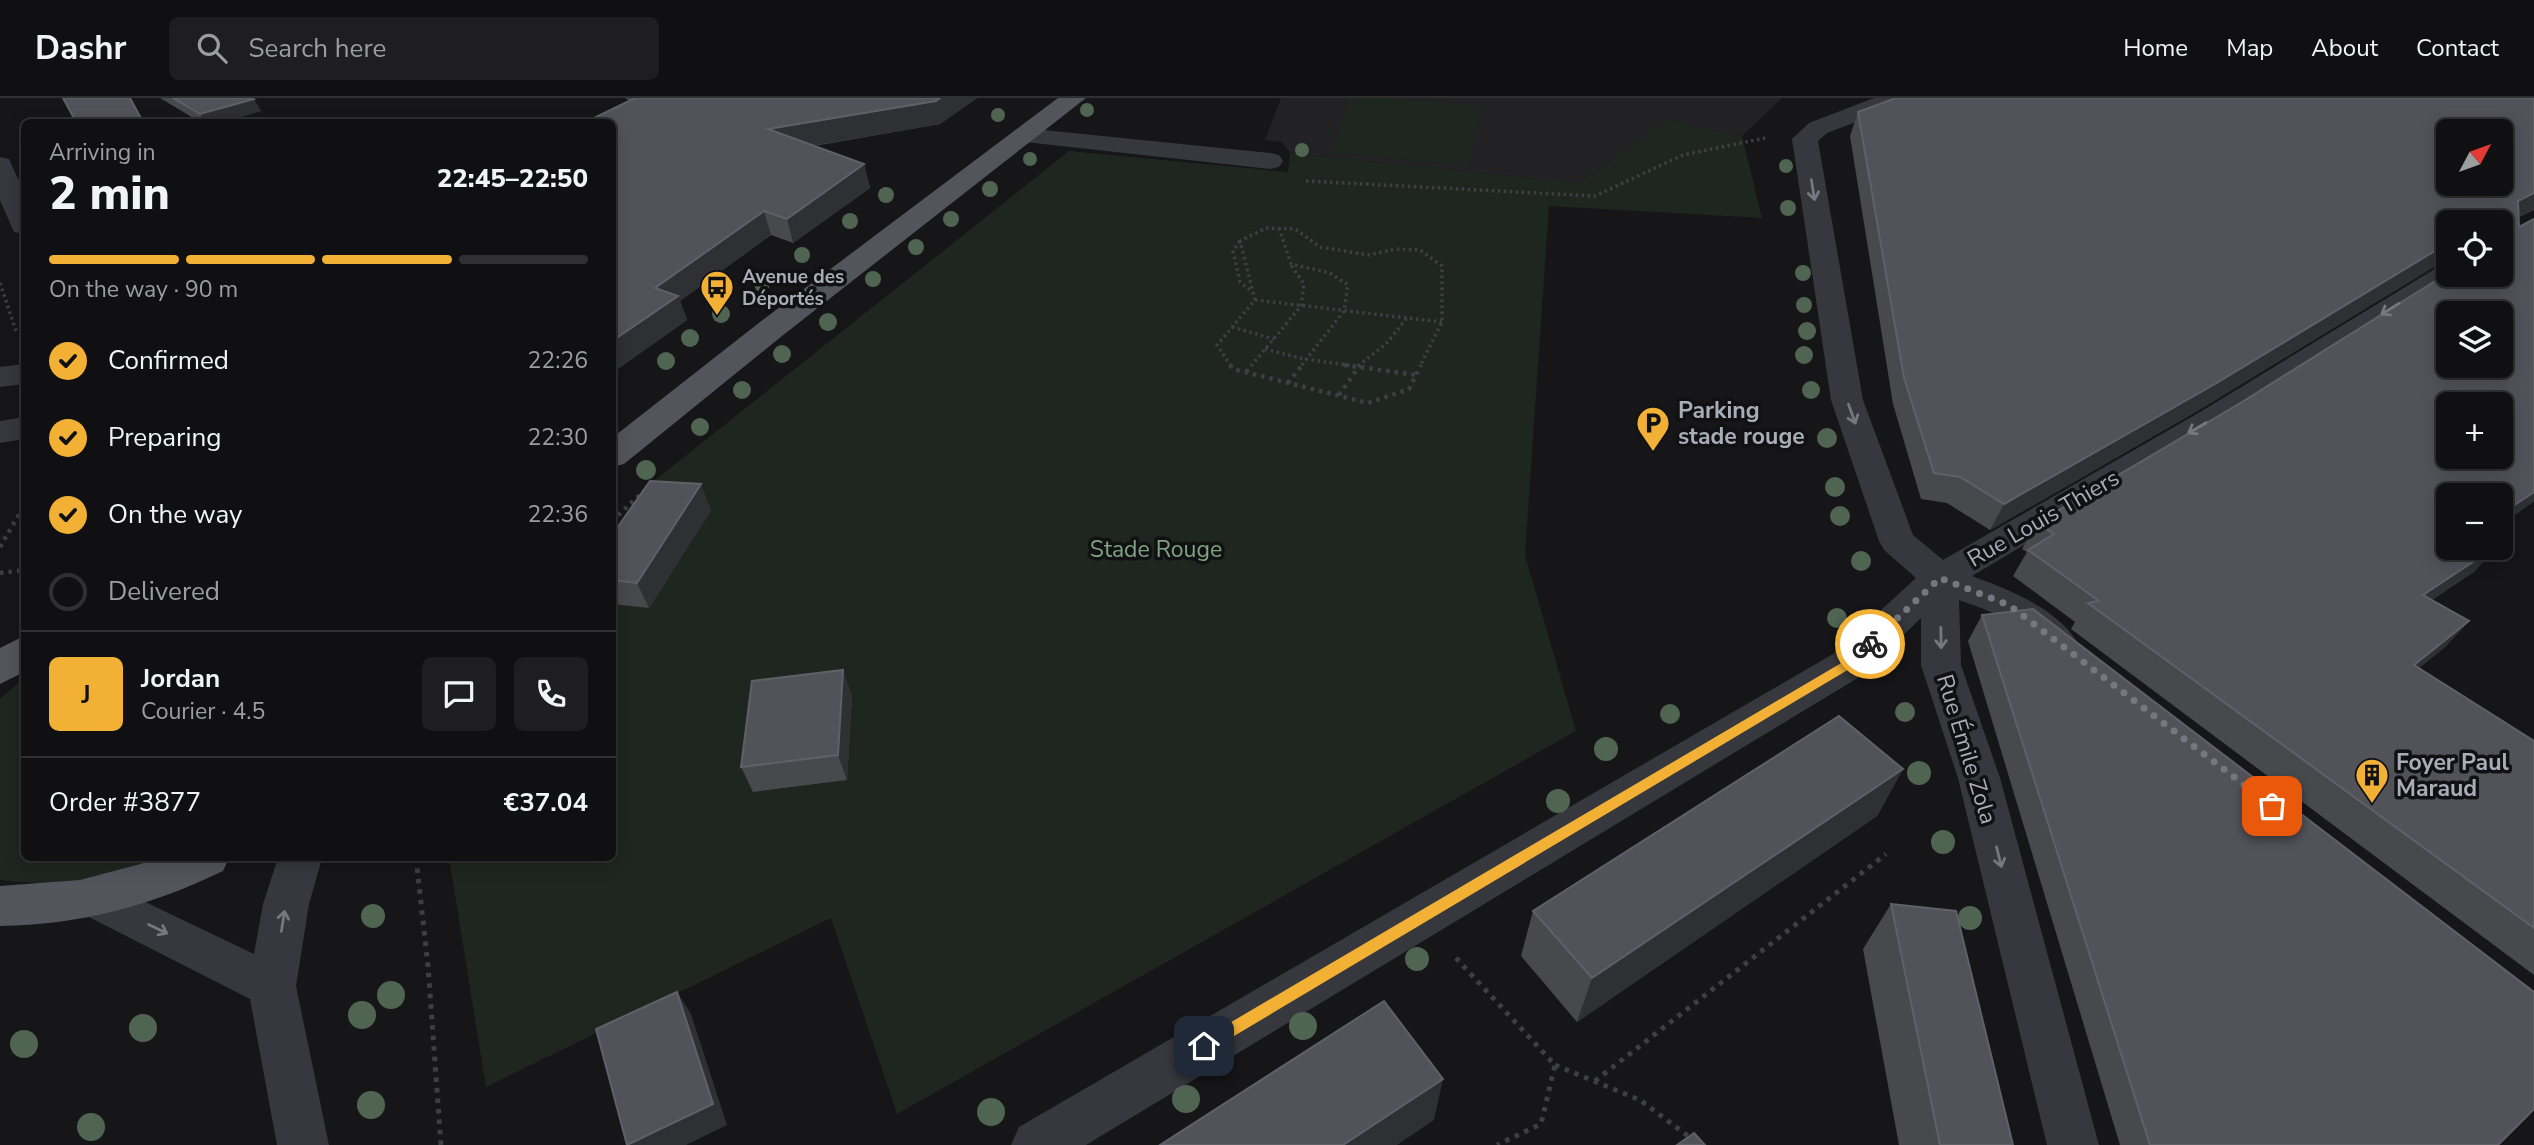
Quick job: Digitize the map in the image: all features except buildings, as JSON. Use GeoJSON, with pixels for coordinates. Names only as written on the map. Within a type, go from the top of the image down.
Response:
{"type":"FeatureCollection","features":[{"type":"Feature","properties":{"kind":"main road"},"geometry":{"type":"LineString","coordinates":[[617,451],[1074,98]]}},
{"type":"Feature","properties":{"kind":"main road"},"geometry":{"type":"LineString","coordinates":[[0,669],[21,653]]}},
{"type":"Feature","properties":{"kind":"main road"},"geometry":{"type":"LineString","coordinates":[[0,906],[42,907],[97,899],[175,874],[201,861]]}},
{"type":"Feature","properties":{"kind":"street"},"geometry":{"type":"LineString","coordinates":[[1897,98],[1818,128],[1805,139],[1847,400],[1897,541],[1940,578],[2009,605],[2086,664]]}},
{"type":"Feature","properties":{"kind":"street"},"geometry":{"type":"LineString","coordinates":[[1024,136],[1270,162]]}},
{"type":"Feature","properties":{"kind":"street"},"geometry":{"type":"LineString","coordinates":[[0,165],[14,216]]}},
{"type":"Feature","properties":{"kind":"street","name":"Rue Louis Thiers"},"geometry":{"type":"LineString","coordinates":[[1037,1145],[1847,665],[1940,578],[2212,419],[2436,280]]}},
{"type":"Feature","properties":{"kind":"street"},"geometry":{"type":"LineString","coordinates":[[0,377],[21,359]]}},
{"type":"Feature","properties":{"kind":"street"},"geometry":{"type":"LineString","coordinates":[[0,432],[21,428]]}},
{"type":"Feature","properties":{"kind":"street","name":"Rue Émile Zola"},"geometry":{"type":"LineString","coordinates":[[1940,578],[1941,665],[1979,778],[2073,1145]]}},
{"type":"Feature","properties":{"kind":"street"},"geometry":{"type":"LineString","coordinates":[[299,861],[286,904],[272,986],[303,1145]]}},
{"type":"Feature","properties":{"kind":"street"},"geometry":{"type":"LineString","coordinates":[[97,899],[272,986]]}},
{"type":"Feature","properties":{"kind":"path"},"geometry":{"type":"LineString","coordinates":[[1365,182],[1551,196],[1595,196],[1683,155],[1818,128]]}},
{"type":"Feature","properties":{"kind":"path"},"geometry":{"type":"LineString","coordinates":[[1253,292],[1240,282],[1233,251],[1240,241],[1266,228],[1295,229],[1320,247],[1369,255],[1396,249],[1420,250],[1442,266],[1443,322],[1409,389],[1368,403],[1233,369],[1217,345],[1255,300]]}},
{"type":"Feature","properties":{"kind":"path"},"geometry":{"type":"LineString","coordinates":[[1246,372],[1301,306],[1304,284],[1291,264],[1279,228]]}},
{"type":"Feature","properties":{"kind":"path"},"geometry":{"type":"LineString","coordinates":[[1240,241],[1255,300]]}},
{"type":"Feature","properties":{"kind":"path"},"geometry":{"type":"LineString","coordinates":[[1288,383],[1304,359],[1344,311],[1348,285],[1330,273],[1291,264]]}},
{"type":"Feature","properties":{"kind":"path"},"geometry":{"type":"LineString","coordinates":[[0,283],[21,355]]}},
{"type":"Feature","properties":{"kind":"path"},"geometry":{"type":"LineString","coordinates":[[1255,300],[1443,322]]}},
{"type":"Feature","properties":{"kind":"path"},"geometry":{"type":"LineString","coordinates":[[1339,395],[1357,367],[1386,344],[1407,318]]}},
{"type":"Feature","properties":{"kind":"path"},"geometry":{"type":"LineString","coordinates":[[1232,327],[1274,339]]}},
{"type":"Feature","properties":{"kind":"path"},"geometry":{"type":"LineString","coordinates":[[1265,349],[1304,359],[1416,375]]}},
{"type":"Feature","properties":{"kind":"path"},"geometry":{"type":"LineString","coordinates":[[0,547],[21,511]]}},
{"type":"Feature","properties":{"kind":"path"},"geometry":{"type":"LineString","coordinates":[[0,573],[21,570]]}},
{"type":"Feature","properties":{"kind":"path"},"geometry":{"type":"LineString","coordinates":[[1595,1081],[1886,854]]}},
{"type":"Feature","properties":{"kind":"path"},"geometry":{"type":"LineString","coordinates":[[416,861],[428,966],[441,1145]]}},
{"type":"Feature","properties":{"kind":"path"},"geometry":{"type":"LineString","coordinates":[[1420,919],[1555,1065],[1640,1100],[1700,1145]]}},
{"type":"Feature","properties":{"kind":"path"},"geometry":{"type":"LineString","coordinates":[[1497,1145],[1541,1124],[1555,1065]]}},
{"type":"Feature","properties":{"kind":"shaded area"},"geometry":{"type":"Polygon","coordinates":[[[1281,98],[1782,98],[1742,136],[1668,120],[1579,183],[1290,153],[1282,142],[1265,140],[1281,98]]]}},
{"type":"Feature","properties":{"kind":"green space"},"geometry":{"type":"Polygon","coordinates":[[[1350,98],[1392,98],[1481,106],[1469,166],[1332,152],[1350,98]]]}},
{"type":"Feature","properties":{"kind":"green space","name":"Stade Rouge"},"geometry":{"type":"Polygon","coordinates":[[[1668,120],[1742,136],[1762,218],[1549,206],[1525,555],[1576,731],[897,1114],[831,918],[486,1087],[449,861],[616,861],[616,536],[654,481],[1069,151],[1288,172],[1290,153],[1579,183],[1668,120]]]}},
{"type":"Feature","properties":{"kind":"green space"},"geometry":{"type":"Polygon","coordinates":[[[21,681],[21,861],[158,861],[124,872],[85,880],[46,883],[0,880],[0,699],[21,681]]]}},
{"type":"Feature","properties":{"kind":"way so far"},"geometry":{"type":"LineString","coordinates":[[1870,644],[1940,578],[2009,605],[2272,806]]}},
{"type":"Feature","properties":{"kind":"place","name":"Avenue des Déportés"},"geometry":{"type":"Point","coordinates":[717,317]}},
{"type":"Feature","properties":{"kind":"place","name":"Parking stade rouge"},"geometry":{"type":"Point","coordinates":[1653,453]}},
{"type":"Feature","properties":{"kind":"place","name":"Foyer Paul Maraud"},"geometry":{"type":"Point","coordinates":[2372,805]}},
{"type":"Feature","properties":{"kind":"route"},"geometry":{"type":"LineString","coordinates":[[1204,1046],[1847,665],[1870,644]]}}]}
